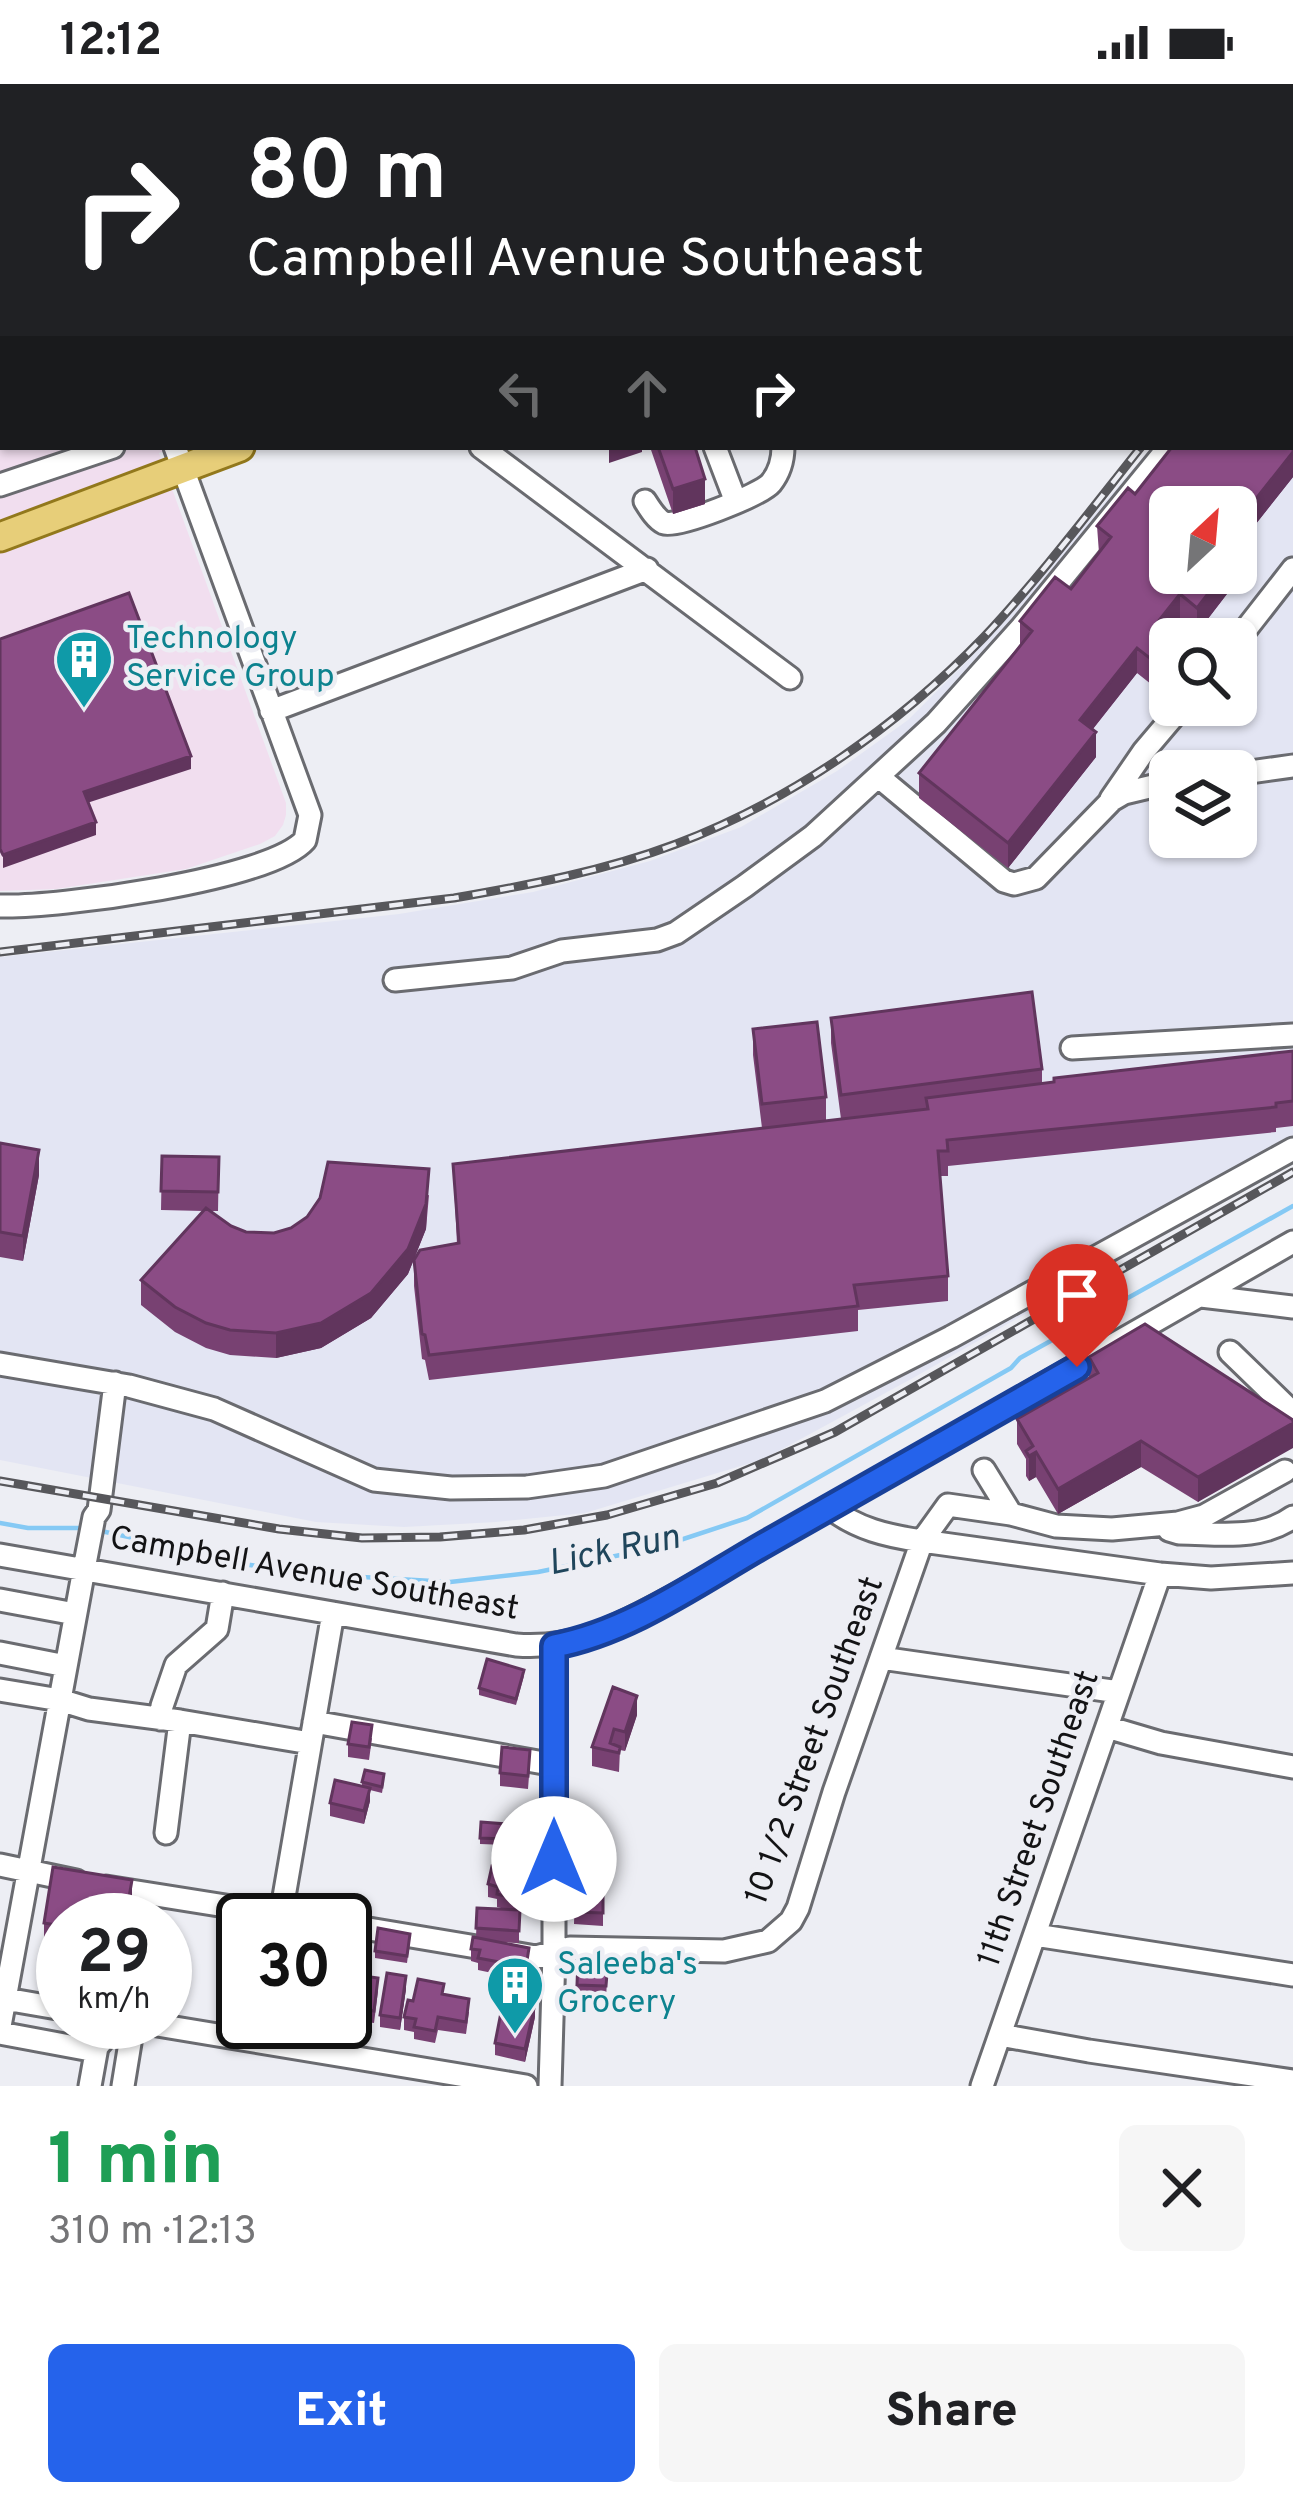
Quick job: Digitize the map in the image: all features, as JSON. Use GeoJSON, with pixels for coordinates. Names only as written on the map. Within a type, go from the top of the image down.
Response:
{"type":"FeatureCollection","features":[{"type":"Feature","properties":{"kind":"main road"},"geometry":{"type":"LineString","coordinates":[[0,537],[178,458],[223,450]]}},
{"type":"Feature","properties":{"kind":"street"},"geometry":{"type":"LineString","coordinates":[[0,485],[84,450]]}},
{"type":"Feature","properties":{"kind":"street"},"geometry":{"type":"LineString","coordinates":[[485,450],[790,677]]}},
{"type":"Feature","properties":{"kind":"street"},"geometry":{"type":"LineString","coordinates":[[716,450],[736,502]]}},
{"type":"Feature","properties":{"kind":"street"},"geometry":{"type":"LineString","coordinates":[[645,501],[659,521],[671,525],[736,502],[769,486],[783,450]]}},
{"type":"Feature","properties":{"kind":"street"},"geometry":{"type":"LineString","coordinates":[[395,980],[512,968],[562,951],[649,942],[676,933],[813,836],[936,723],[1167,450]]}},
{"type":"Feature","properties":{"kind":"street"},"geometry":{"type":"LineString","coordinates":[[0,906],[72,902],[181,886],[288,854],[298,849],[309,830],[310,815],[178,458]]}},
{"type":"Feature","properties":{"kind":"street"},"geometry":{"type":"LineString","coordinates":[[0,466],[23,477]]}},
{"type":"Feature","properties":{"kind":"street"},"geometry":{"type":"LineString","coordinates":[[271,711],[646,569]]}},
{"type":"Feature","properties":{"kind":"street"},"geometry":{"type":"LineString","coordinates":[[1255,618],[1293,569]]}},
{"type":"Feature","properties":{"kind":"street"},"geometry":{"type":"LineString","coordinates":[[879,777],[1004,881],[1014,884],[1036,878],[1107,805],[1165,726]]}},
{"type":"Feature","properties":{"kind":"street"},"geometry":{"type":"LineString","coordinates":[[1257,771],[1293,766]]}},
{"type":"Feature","properties":{"kind":"street"},"geometry":{"type":"LineString","coordinates":[[1107,805],[1124,793],[1149,787]]}},
{"type":"Feature","properties":{"kind":"street"},"geometry":{"type":"LineString","coordinates":[[1072,1048],[1293,1035]]}},
{"type":"Feature","properties":{"kind":"street"},"geometry":{"type":"LineString","coordinates":[[0,1364],[115,1384],[214,1409],[374,1480],[470,1488],[604,1476],[825,1401],[1293,1149]]}},
{"type":"Feature","properties":{"kind":"street","name":"Campbell Avenue Southeast"},"geometry":{"type":"LineString","coordinates":[[0,1555],[516,1645],[580,1641],[680,1593],[1293,1242]]}},
{"type":"Feature","properties":{"kind":"street"},"geometry":{"type":"LineString","coordinates":[[1201,1296],[1293,1307]]}},
{"type":"Feature","properties":{"kind":"street"},"geometry":{"type":"LineString","coordinates":[[1230,1352],[1284,1393],[1293,1413]]}},
{"type":"Feature","properties":{"kind":"street"},"geometry":{"type":"LineString","coordinates":[[90,2086],[96,2051],[0,2030],[88,1545],[99,1510],[115,1384]]}},
{"type":"Feature","properties":{"kind":"street"},"geometry":{"type":"LineString","coordinates":[[922,1541],[948,1505],[1056,1526],[1112,1529],[1178,1523],[1204,1516],[1287,1465]]}},
{"type":"Feature","properties":{"kind":"street"},"geometry":{"type":"LineString","coordinates":[[984,1470],[1011,1514]]}},
{"type":"Feature","properties":{"kind":"street"},"geometry":{"type":"LineString","coordinates":[[829,1508],[884,1535],[1106,1567],[1211,1577],[1293,1573]]}},
{"type":"Feature","properties":{"kind":"street"},"geometry":{"type":"LineString","coordinates":[[1151,1526],[1179,1533],[1256,1534],[1293,1517]]}},
{"type":"Feature","properties":{"kind":"street"},"geometry":{"type":"LineString","coordinates":[[1106,1567],[1112,1529]]}},
{"type":"Feature","properties":{"kind":"street","name":"10 1/2 Street Southeast"},"geometry":{"type":"LineString","coordinates":[[372,1930],[536,1957],[570,1948],[724,1951],[768,1941],[791,1922],[798,1908],[922,1541]]}},
{"type":"Feature","properties":{"kind":"street","name":"11th Street Southeast"},"geometry":{"type":"LineString","coordinates":[[982,2086],[1160,1574]]}},
{"type":"Feature","properties":{"kind":"street"},"geometry":{"type":"LineString","coordinates":[[166,1833],[176,1665],[217,1629],[223,1593]]}},
{"type":"Feature","properties":{"kind":"street"},"geometry":{"type":"LineString","coordinates":[[0,1600],[75,1614]]}},
{"type":"Feature","properties":{"kind":"street"},"geometry":{"type":"LineString","coordinates":[[285,1893],[333,1612]]}},
{"type":"Feature","properties":{"kind":"street"},"geometry":{"type":"LineString","coordinates":[[550,2086],[554,1646]]}},
{"type":"Feature","properties":{"kind":"street"},"geometry":{"type":"LineString","coordinates":[[0,1653],[66,1666]]}},
{"type":"Feature","properties":{"kind":"street"},"geometry":{"type":"LineString","coordinates":[[881,1658],[1119,1692]]}},
{"type":"Feature","properties":{"kind":"street"},"geometry":{"type":"LineString","coordinates":[[0,1690],[170,1720],[555,1765]]}},
{"type":"Feature","properties":{"kind":"street"},"geometry":{"type":"LineString","coordinates":[[1107,1726],[1160,1743],[1293,1767]]}},
{"type":"Feature","properties":{"kind":"street"},"geometry":{"type":"LineString","coordinates":[[0,1865],[216,1906]]}},
{"type":"Feature","properties":{"kind":"street"},"geometry":{"type":"LineString","coordinates":[[1035,1935],[1293,1975]]}},
{"type":"Feature","properties":{"kind":"street"},"geometry":{"type":"LineString","coordinates":[[3,1998],[36,2004]]}},
{"type":"Feature","properties":{"kind":"street"},"geometry":{"type":"LineString","coordinates":[[33,2039],[36,2034]]}},
{"type":"Feature","properties":{"kind":"street"},"geometry":{"type":"LineString","coordinates":[[1000,2035],[1293,2081]]}},
{"type":"Feature","properties":{"kind":"street"},"geometry":{"type":"LineString","coordinates":[[123,2086],[129,2049]]}},
{"type":"Feature","properties":{"kind":"street"},"geometry":{"type":"LineString","coordinates":[[330,2049],[451,2080],[526,2086]]}},
{"type":"Feature","properties":{"kind":"shaded area"},"geometry":{"type":"Polygon","coordinates":[[[0,450],[166,450],[159,453],[286,803],[283,825],[260,844],[186,869],[56,889],[0,891],[0,450]]]}},
{"type":"Feature","properties":{"kind":"shaded area"},"geometry":{"type":"Polygon","coordinates":[[[1149,450],[1293,450],[1293,1161],[764,1459],[585,1513],[404,1527],[316,1522],[0,1460],[0,957],[399,914],[533,892],[650,861],[741,827],[837,771],[908,720],[972,656],[1149,450]]]}},
{"type":"Feature","properties":{"kind":"building"},"geometry":{"type":"Polygon","coordinates":[[[659,450],[696,450],[705,479],[673,489],[659,450]]]}},
{"type":"Feature","properties":{"kind":"building"},"geometry":{"type":"Polygon","coordinates":[[[1170,450],[1293,450],[1257,497],[1257,486],[1149,486],[1149,594],[1180,594],[1161,618],[1149,618],[1149,657],[1137,648],[1080,720],[1096,732],[1008,843],[919,773],[1032,631],[1020,621],[1055,577],[1071,589],[1111,537],[1097,526],[1128,488],[1135,494],[1170,450]]]}},
{"type":"Feature","properties":{"kind":"building","name":"Technology Service Group"},"geometry":{"type":"Polygon","coordinates":[[[129,593],[191,756],[84,792],[96,822],[3,855],[0,639],[129,593]]]}},
{"type":"Feature","properties":{"kind":"building"},"geometry":{"type":"Polygon","coordinates":[[[1180,594],[1208,594],[1197,608],[1180,594]]]}},
{"type":"Feature","properties":{"kind":"building"},"geometry":{"type":"Polygon","coordinates":[[[1032,992],[1042,1069],[841,1095],[831,1018],[1032,992]]]}},
{"type":"Feature","properties":{"kind":"building"},"geometry":{"type":"Polygon","coordinates":[[[817,1022],[826,1097],[762,1104],[753,1029],[817,1022]]]}},
{"type":"Feature","properties":{"kind":"building"},"geometry":{"type":"Polygon","coordinates":[[[1293,1051],[1293,1101],[1276,1103],[1276,1107],[947,1140],[948,1151],[938,1151],[948,1276],[854,1285],[858,1306],[429,1355],[422,1334],[414,1260],[420,1250],[459,1243],[453,1164],[928,1109],[926,1098],[1293,1051]]]}},
{"type":"Feature","properties":{"kind":"building"},"geometry":{"type":"Polygon","coordinates":[[[0,1143],[39,1150],[23,1236],[0,1232],[0,1143]]]}},
{"type":"Feature","properties":{"kind":"building"},"geometry":{"type":"Polygon","coordinates":[[[162,1156],[219,1157],[218,1192],[161,1191],[162,1156]]]}},
{"type":"Feature","properties":{"kind":"building"},"geometry":{"type":"Polygon","coordinates":[[[328,1162],[429,1169],[426,1204],[408,1249],[371,1293],[321,1323],[276,1333],[206,1323],[175,1307],[141,1280],[206,1208],[246,1232],[291,1228],[307,1217],[320,1198],[328,1162]]]}},
{"type":"Feature","properties":{"kind":"building"},"geometry":{"type":"Polygon","coordinates":[[[1145,1324],[1293,1423],[1198,1477],[1141,1441],[1058,1489],[1036,1452],[1029,1456],[1026,1451],[1033,1446],[1017,1419],[1098,1373],[1089,1357],[1145,1324]]]}},
{"type":"Feature","properties":{"kind":"building"},"geometry":{"type":"Polygon","coordinates":[[[487,1659],[524,1670],[516,1699],[479,1688],[487,1659]]]}},
{"type":"Feature","properties":{"kind":"building"},"geometry":{"type":"Polygon","coordinates":[[[613,1687],[637,1696],[625,1732],[614,1729],[610,1743],[620,1747],[619,1753],[592,1747],[613,1687]]]}},
{"type":"Feature","properties":{"kind":"building"},"geometry":{"type":"Polygon","coordinates":[[[352,1722],[372,1725],[369,1747],[348,1744],[352,1722]]]}},
{"type":"Feature","properties":{"kind":"building"},"geometry":{"type":"Polygon","coordinates":[[[502,1747],[530,1750],[528,1776],[500,1773],[502,1747]]]}},
{"type":"Feature","properties":{"kind":"building"},"geometry":{"type":"Polygon","coordinates":[[[365,1770],[384,1774],[382,1787],[362,1782],[365,1770]]]}},
{"type":"Feature","properties":{"kind":"building"},"geometry":{"type":"Polygon","coordinates":[[[335,1780],[370,1788],[364,1811],[330,1803],[335,1780]]]}},
{"type":"Feature","properties":{"kind":"building"},"geometry":{"type":"Polygon","coordinates":[[[481,1822],[506,1824],[506,1839],[480,1838],[481,1822]]]}},
{"type":"Feature","properties":{"kind":"building"},"geometry":{"type":"Polygon","coordinates":[[[492,1866],[517,1872],[518,1899],[497,1894],[498,1887],[488,1884],[492,1866]]]}},
{"type":"Feature","properties":{"kind":"building"},"geometry":{"type":"Polygon","coordinates":[[[53,1867],[132,1880],[130,1893],[49,1893],[53,1867]]]}},
{"type":"Feature","properties":{"kind":"building"},"geometry":{"type":"Polygon","coordinates":[[[575,1884],[603,1885],[603,1913],[574,1912],[575,1884]]]}},
{"type":"Feature","properties":{"kind":"building"},"geometry":{"type":"Polygon","coordinates":[[[477,1908],[520,1910],[519,1931],[476,1928],[477,1908]]]}},
{"type":"Feature","properties":{"kind":"building"},"geometry":{"type":"Polygon","coordinates":[[[378,1928],[410,1934],[407,1956],[375,1951],[378,1928]]]}},
{"type":"Feature","properties":{"kind":"building"},"geometry":{"type":"Polygon","coordinates":[[[473,1937],[529,1948],[526,1967],[478,1958],[480,1950],[471,1949],[473,1937]]]}},
{"type":"Feature","properties":{"kind":"building"},"geometry":{"type":"Polygon","coordinates":[[[578,1959],[608,1961],[606,1986],[577,1985],[578,1959]]]}},
{"type":"Feature","properties":{"kind":"building"},"geometry":{"type":"Polygon","coordinates":[[[387,1973],[406,1976],[400,2018],[380,2015],[387,1973]]]}},
{"type":"Feature","properties":{"kind":"building"},"geometry":{"type":"Polygon","coordinates":[[[372,1977],[378,1978],[372,2011],[372,1977]]]}},
{"type":"Feature","properties":{"kind":"building"},"geometry":{"type":"Polygon","coordinates":[[[418,1979],[444,1984],[442,1994],[469,1999],[466,2022],[438,2017],[435,2031],[414,2027],[416,2019],[404,2017],[418,1979]]]}},
{"type":"Feature","properties":{"kind":"building","name":"Saleeba's Grocery"},"geometry":{"type":"Polygon","coordinates":[[[504,1997],[535,2004],[525,2049],[495,2043],[504,1997]]]}},
{"type":"Feature","properties":{"kind":"waterway","name":"Lick Run"},"geometry":{"type":"LineString","coordinates":[[101,1531],[138,1539],[164,1552],[310,1574],[450,1582],[538,1572],[659,1547],[747,1518],[1293,1206]]}},
{"type":"Feature","properties":{"kind":"waterway","name":"Lick Run"},"geometry":{"type":"LineString","coordinates":[[0,1523],[84,1528]]}},
{"type":"Feature","properties":{"kind":"railway"},"geometry":{"type":"LineString","coordinates":[[0,952],[454,898],[594,870],[719,826],[841,757],[951,670],[1025,591],[1139,450]]}},
{"type":"Feature","properties":{"kind":"railway"},"geometry":{"type":"LineString","coordinates":[[0,1481],[279,1529],[362,1538],[524,1530],[607,1515],[717,1483],[835,1432],[1293,1172]]}},
{"type":"Feature","properties":{"kind":"place","name":"Technology Service Group"},"geometry":{"type":"Point","coordinates":[84,710]}},
{"type":"Feature","properties":{"kind":"place","name":"Saleeba's Grocery"},"geometry":{"type":"Point","coordinates":[515,2036]}},
{"type":"Feature","properties":{"kind":"route"},"geometry":{"type":"LineString","coordinates":[[554,1859],[554,1646],[604,1633],[680,1593],[1077,1367]]}}]}
